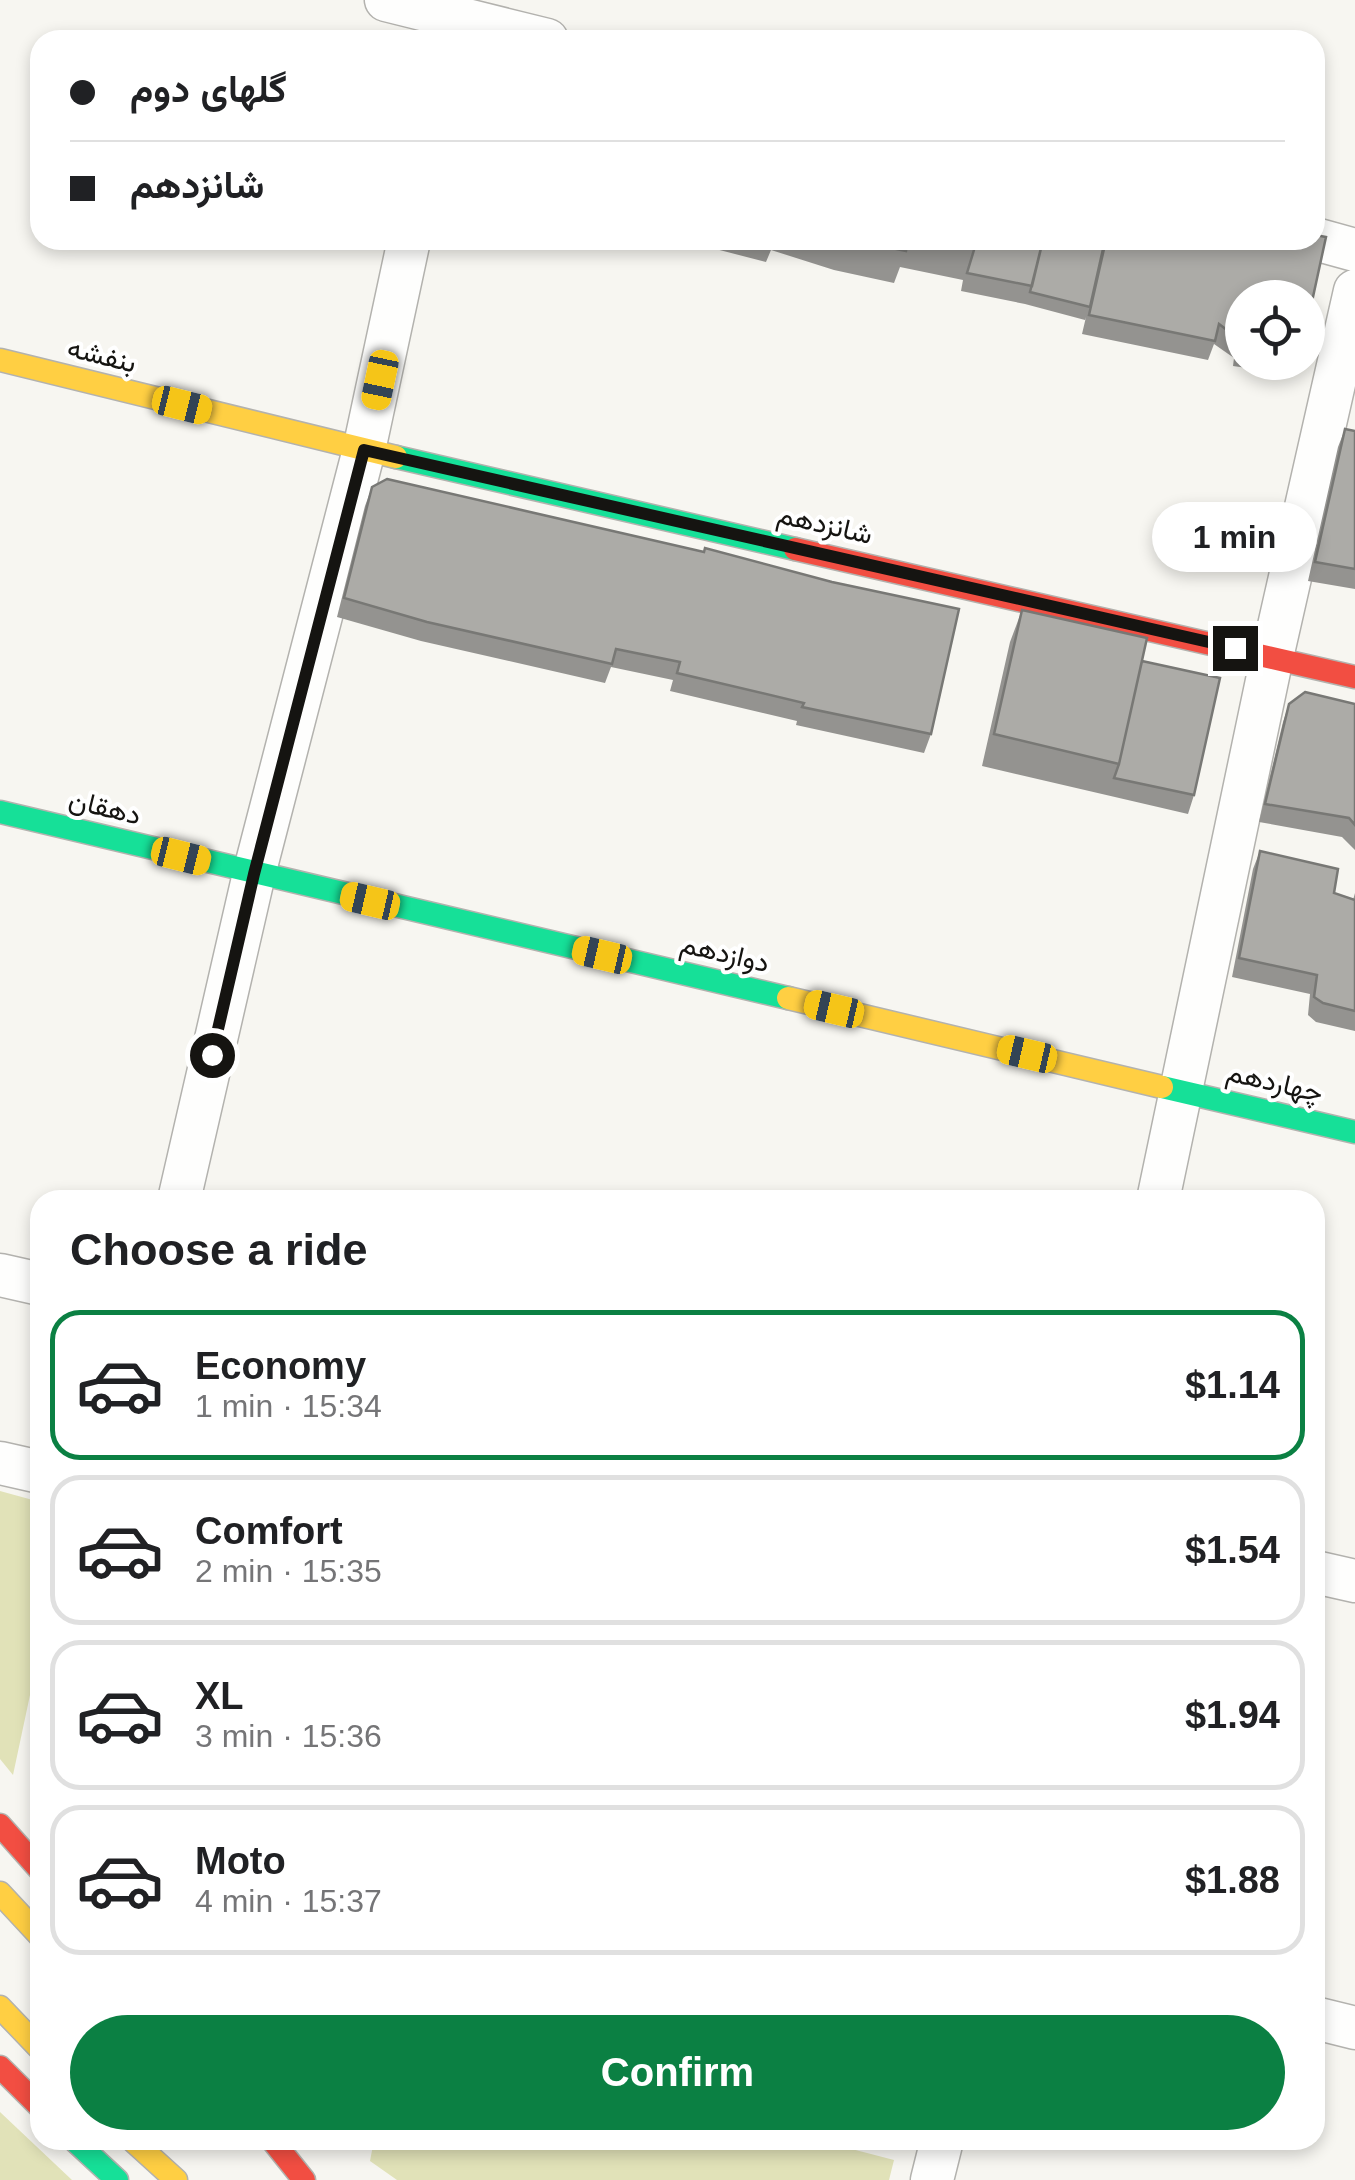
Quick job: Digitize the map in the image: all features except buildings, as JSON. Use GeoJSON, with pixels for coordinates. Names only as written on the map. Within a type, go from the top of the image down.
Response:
{"type":"FeatureCollection","features":[{"type":"Feature","properties":{"kind":"main road","name":"بنفشه"},"geometry":{"type":"LineString","coordinates":[[0,360],[364,450]]}},
{"type":"Feature","properties":{"kind":"main road","name":"شانزدهم"},"geometry":{"type":"LineString","coordinates":[[364,450],[1355,677]]}},
{"type":"Feature","properties":{"kind":"main road","name":"دهقان"},"geometry":{"type":"LineString","coordinates":[[0,812],[254,874]]}},
{"type":"Feature","properties":{"kind":"main road","name":"دوازدهم"},"geometry":{"type":"LineString","coordinates":[[254,874],[1182,1091]]}},
{"type":"Feature","properties":{"kind":"main road","name":"چهاردهم"},"geometry":{"type":"LineString","coordinates":[[1182,1091],[1355,1132]]}},
{"type":"Feature","properties":{"kind":"main road"},"geometry":{"type":"LineString","coordinates":[[0,1825],[30,1859]]}},
{"type":"Feature","properties":{"kind":"main road"},"geometry":{"type":"LineString","coordinates":[[0,1893],[30,1925]]}},
{"type":"Feature","properties":{"kind":"main road"},"geometry":{"type":"LineString","coordinates":[[0,2007],[30,2038]]}},
{"type":"Feature","properties":{"kind":"main road"},"geometry":{"type":"LineString","coordinates":[[0,2068],[30,2097]]}},
{"type":"Feature","properties":{"kind":"main road"},"geometry":{"type":"LineString","coordinates":[[85,2150],[117,2180]]}},
{"type":"Feature","properties":{"kind":"main road"},"geometry":{"type":"LineString","coordinates":[[143,2150],[176,2180]]}},
{"type":"Feature","properties":{"kind":"main road"},"geometry":{"type":"LineString","coordinates":[[265,2150],[301,2180]]}},
{"type":"Feature","properties":{"kind":"main road"},"geometry":{"type":"LineString","coordinates":[[279,2150],[301,2180]]}},
{"type":"Feature","properties":{"kind":"street"},"geometry":{"type":"LineString","coordinates":[[386,0],[503,30]]}},
{"type":"Feature","properties":{"kind":"street"},"geometry":{"type":"LineString","coordinates":[[1325,242],[1355,250]]}},
{"type":"Feature","properties":{"kind":"street"},"geometry":{"type":"LineString","coordinates":[[181,1190],[254,874],[364,450],[408,250]]}},
{"type":"Feature","properties":{"kind":"street"},"geometry":{"type":"LineString","coordinates":[[1160,1190],[1272,656],[1355,291]]}},
{"type":"Feature","properties":{"kind":"street"},"geometry":{"type":"LineString","coordinates":[[0,1275],[30,1282]]}},
{"type":"Feature","properties":{"kind":"street"},"geometry":{"type":"LineString","coordinates":[[0,1463],[30,1470]]}},
{"type":"Feature","properties":{"kind":"street"},"geometry":{"type":"LineString","coordinates":[[1325,1574],[1355,1581]]}},
{"type":"Feature","properties":{"kind":"street"},"geometry":{"type":"LineString","coordinates":[[1325,2020],[1355,2028]]}},
{"type":"Feature","properties":{"kind":"street"},"geometry":{"type":"LineString","coordinates":[[932,2180],[940,2150]]}},
{"type":"Feature","properties":{"kind":"green space"},"geometry":{"type":"Polygon","coordinates":[[[0,1491],[30,1499],[30,1695],[13,1775],[0,1759],[0,1491]]]}},
{"type":"Feature","properties":{"kind":"green space"},"geometry":{"type":"Polygon","coordinates":[[[0,2112],[30,2140],[30,2150],[40,2150],[72,2180],[0,2180],[0,2112]]]}},
{"type":"Feature","properties":{"kind":"green space"},"geometry":{"type":"Polygon","coordinates":[[[372,2150],[856,2150],[894,2160],[889,2180],[397,2180],[370,2161],[372,2150]]]}},
{"type":"Feature","properties":{"kind":"traffic: fast"},"geometry":{"type":"LineString","coordinates":[[396,457],[795,549]]}},
{"type":"Feature","properties":{"kind":"traffic: fast"},"geometry":{"type":"LineString","coordinates":[[0,812],[788,998]]}},
{"type":"Feature","properties":{"kind":"traffic: fast"},"geometry":{"type":"LineString","coordinates":[[1162,1087],[1355,1132]]}},
{"type":"Feature","properties":{"kind":"traffic: fast"},"geometry":{"type":"LineString","coordinates":[[85,2150],[117,2180]]}},
{"type":"Feature","properties":{"kind":"traffic: slow"},"geometry":{"type":"LineString","coordinates":[[0,360],[396,457]]}},
{"type":"Feature","properties":{"kind":"traffic: slow"},"geometry":{"type":"LineString","coordinates":[[788,998],[1162,1087]]}},
{"type":"Feature","properties":{"kind":"traffic: slow"},"geometry":{"type":"LineString","coordinates":[[0,1893],[30,1925]]}},
{"type":"Feature","properties":{"kind":"traffic: slow"},"geometry":{"type":"LineString","coordinates":[[0,2007],[30,2038]]}},
{"type":"Feature","properties":{"kind":"traffic: slow"},"geometry":{"type":"LineString","coordinates":[[143,2150],[176,2180]]}},
{"type":"Feature","properties":{"kind":"traffic: jam"},"geometry":{"type":"LineString","coordinates":[[795,549],[1355,677]]}},
{"type":"Feature","properties":{"kind":"traffic: jam"},"geometry":{"type":"LineString","coordinates":[[0,1825],[30,1859]]}},
{"type":"Feature","properties":{"kind":"traffic: jam"},"geometry":{"type":"LineString","coordinates":[[0,2067],[30,2097]]}},
{"type":"Feature","properties":{"kind":"traffic: jam"},"geometry":{"type":"LineString","coordinates":[[280,2150],[304,2180]]}},
{"type":"Feature","properties":{"kind":"route"},"geometry":{"type":"LineString","coordinates":[[212,1055],[254,874],[364,450],[1235,648]]}}]}
